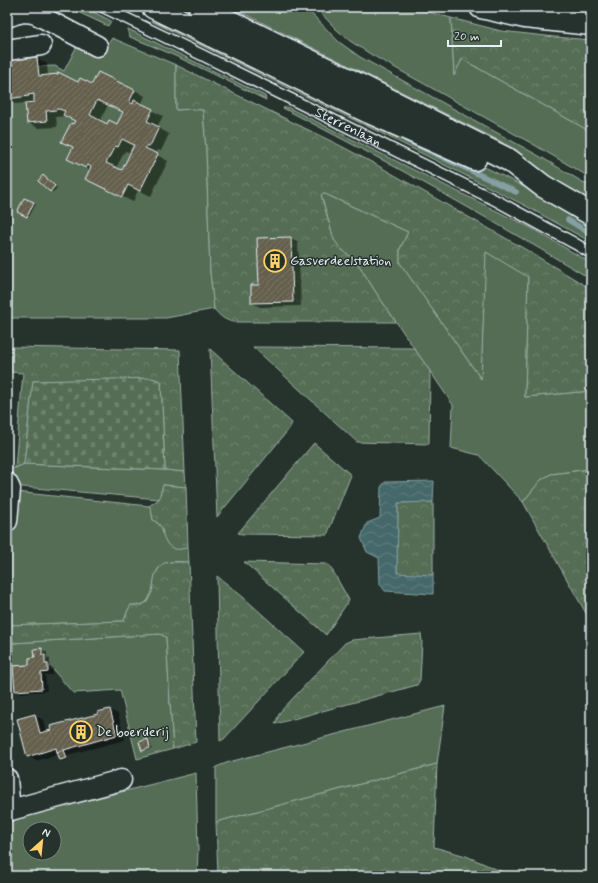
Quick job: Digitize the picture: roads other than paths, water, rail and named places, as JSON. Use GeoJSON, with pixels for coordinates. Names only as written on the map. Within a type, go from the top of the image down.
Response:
{"type":"FeatureCollection","features":[{"type":"Feature","properties":{"kind":"main road","name":"Sterrenlaan"},"geometry":{"type":"LineString","coordinates":[[153,7],[180,11],[370,112],[505,172],[543,186]]}},
{"type":"Feature","properties":{"kind":"main road","name":"Sterrenlaan"},"geometry":{"type":"LineString","coordinates":[[200,7],[509,160],[543,186],[591,214]]}},
{"type":"Feature","properties":{"kind":"main road"},"geometry":{"type":"LineString","coordinates":[[481,7],[525,17],[591,24]]}},
{"type":"Feature","properties":{"kind":"street"},"geometry":{"type":"LineString","coordinates":[[7,17],[20,12],[30,12],[97,46]]}},
{"type":"Feature","properties":{"kind":"street"},"geometry":{"type":"LineString","coordinates":[[7,50],[48,47],[65,30]]}},
{"type":"Feature","properties":{"kind":"street"},"geometry":{"type":"LineString","coordinates":[[7,483],[10,489],[7,521]]}},
{"type":"Feature","properties":{"kind":"street"},"geometry":{"type":"LineString","coordinates":[[7,779],[8,811],[121,780]]}},
{"type":"Feature","properties":{"kind":"lane","name":"Sterrenlaan"},"geometry":{"type":"LineString","coordinates":[[103,7],[497,201],[574,242],[591,253]]}},
{"type":"Feature","properties":{"kind":"water"},"geometry":{"type":"Polygon","coordinates":[[[434,481],[433,502],[398,503],[397,573],[433,575],[433,594],[385,591],[380,584],[379,558],[367,552],[361,538],[367,523],[380,518],[381,487],[385,482],[434,481]]]}},
{"type":"Feature","properties":{"kind":"waterway"},"geometry":{"type":"LineString","coordinates":[[406,140],[516,192]]}},
{"type":"Feature","properties":{"kind":"waterway"},"geometry":{"type":"LineString","coordinates":[[568,220],[591,234]]}},
{"type":"Feature","properties":{"kind":"place","name":"Gasverdeelstation"},"geometry":{"type":"Point","coordinates":[275,261]}},
{"type":"Feature","properties":{"kind":"place","name":"De boerderij"},"geometry":{"type":"Point","coordinates":[81,732]}}]}
